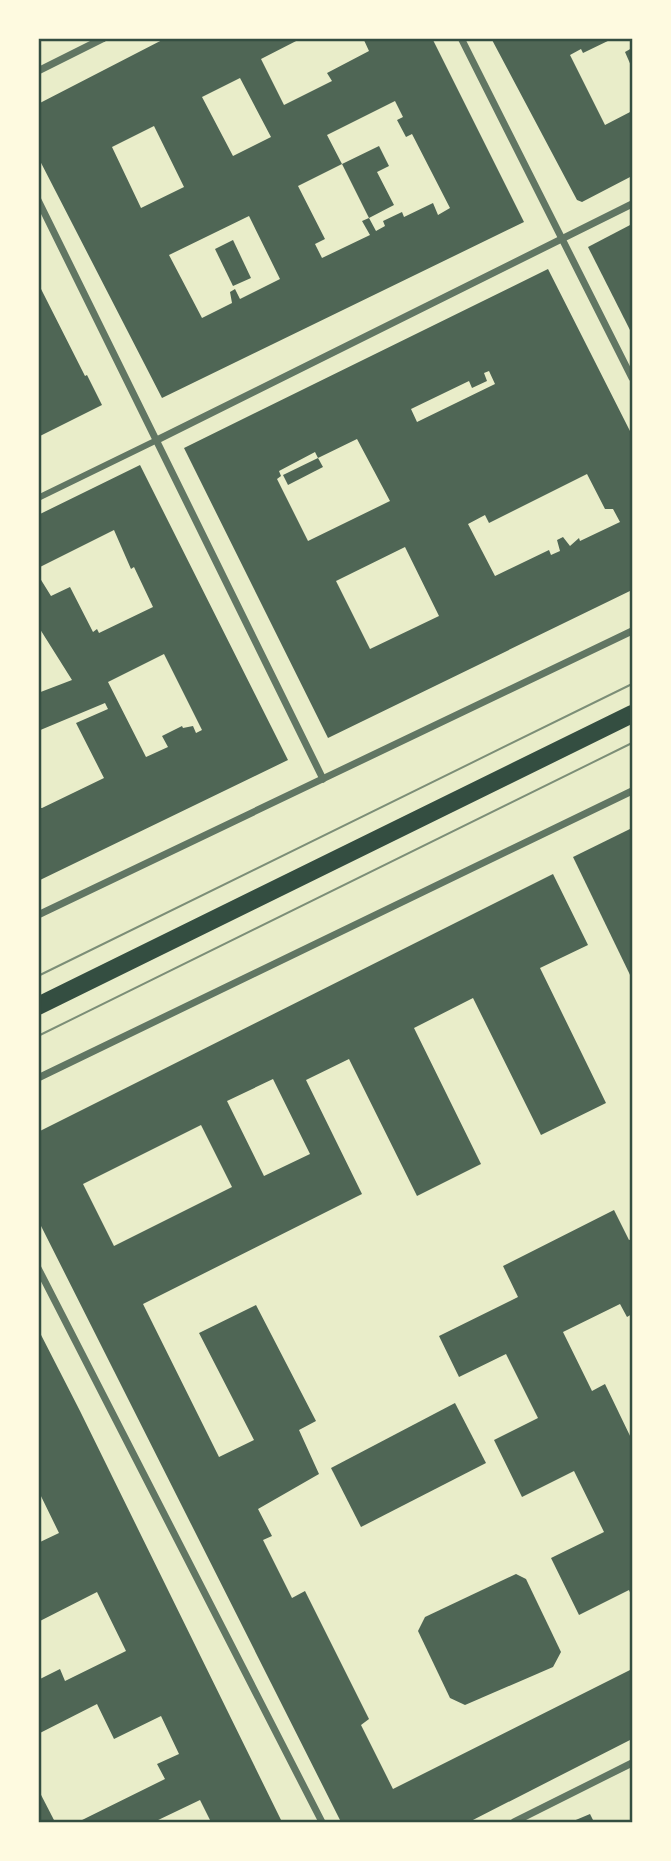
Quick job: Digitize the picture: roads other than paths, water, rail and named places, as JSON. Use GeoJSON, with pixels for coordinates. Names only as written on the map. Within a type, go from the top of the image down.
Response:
{"type":"FeatureCollection","features":[{"type":"Feature","properties":{"kind":"main road"},"geometry":{"type":"LineString","coordinates":[[38,1006],[632,714]]}},
{"type":"Feature","properties":{"kind":"street"},"geometry":{"type":"LineString","coordinates":[[38,71],[104,38]]}},
{"type":"Feature","properties":{"kind":"street"},"geometry":{"type":"LineString","coordinates":[[461,38],[632,378]]}},
{"type":"Feature","properties":{"kind":"street"},"geometry":{"type":"LineString","coordinates":[[38,200],[323,779]]}},
{"type":"Feature","properties":{"kind":"street"},"geometry":{"type":"LineString","coordinates":[[38,498],[632,204]]}},
{"type":"Feature","properties":{"kind":"street"},"geometry":{"type":"LineString","coordinates":[[38,915],[632,631]]}},
{"type":"Feature","properties":{"kind":"street"},"geometry":{"type":"LineString","coordinates":[[38,1078],[632,791]]}},
{"type":"Feature","properties":{"kind":"street"},"geometry":{"type":"LineString","coordinates":[[38,1268],[323,1822]]}},
{"type":"Feature","properties":{"kind":"street"},"geometry":{"type":"LineString","coordinates":[[514,1822],[632,1763]]}},
{"type":"Feature","properties":{"kind":"tram line"},"geometry":{"type":"LineString","coordinates":[[38,976],[632,684]]}},
{"type":"Feature","properties":{"kind":"tram line"},"geometry":{"type":"LineString","coordinates":[[38,1036],[632,743]]}}]}
